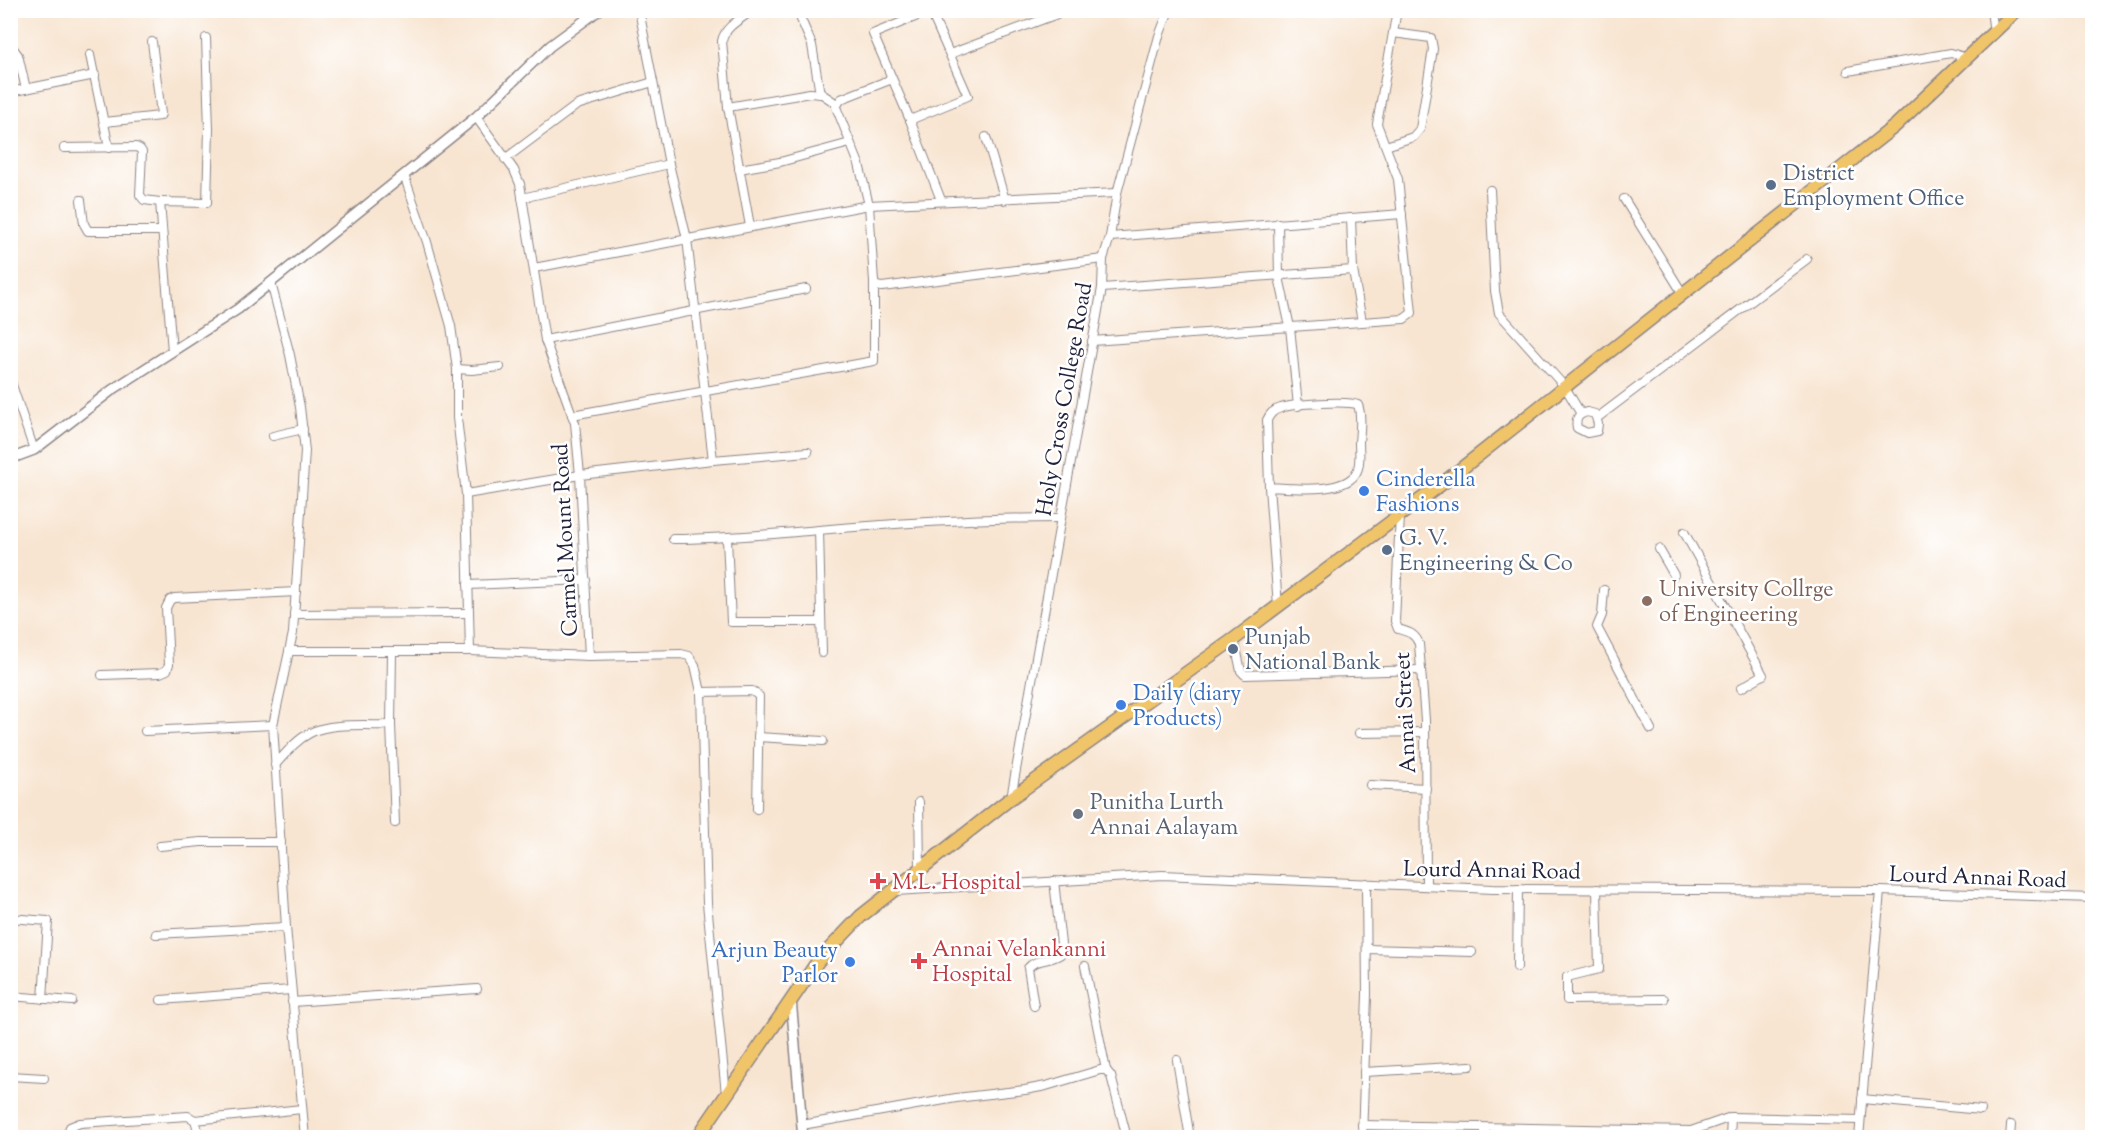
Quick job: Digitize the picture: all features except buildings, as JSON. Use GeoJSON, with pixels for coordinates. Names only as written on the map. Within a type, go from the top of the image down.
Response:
{"type":"FeatureCollection","features":[{"type":"Feature","properties":{"kind":"main road"},"geometry":{"type":"LineString","coordinates":[[697,1137],[818,961],[861,916],[1011,798],[1234,639],[1400,515],[1683,294],[1895,126],[2017,10]]}},
{"type":"Feature","properties":{"kind":"street"},"geometry":{"type":"LineString","coordinates":[[10,459],[34,450],[111,390],[238,309],[476,117],[550,46],[598,10]]}},
{"type":"Feature","properties":{"kind":"street"},"geometry":{"type":"LineString","coordinates":[[639,10],[669,164],[687,239],[713,460]]}},
{"type":"Feature","properties":{"kind":"street"},"geometry":{"type":"LineString","coordinates":[[750,226],[729,107],[722,41],[727,29],[753,10]]}},
{"type":"Feature","properties":{"kind":"street"},"geometry":{"type":"LineString","coordinates":[[797,10],[812,45],[820,94]]}},
{"type":"Feature","properties":{"kind":"street"},"geometry":{"type":"LineString","coordinates":[[950,54],[1068,10]]}},
{"type":"Feature","properties":{"kind":"street","name":"Holy Cross College Road"},"geometry":{"type":"LineString","coordinates":[[1011,798],[1102,288],[1103,259],[1110,237],[1117,193],[1159,36],[1169,10]]}},
{"type":"Feature","properties":{"kind":"street"},"geometry":{"type":"LineString","coordinates":[[1092,341],[1404,319],[1412,313],[1398,179],[1377,124],[1396,10]]}},
{"type":"Feature","properties":{"kind":"street"},"geometry":{"type":"LineString","coordinates":[[1991,10],[1994,33]]}},
{"type":"Feature","properties":{"kind":"street"},"geometry":{"type":"LineString","coordinates":[[910,120],[968,96],[931,11],[873,34],[941,200]]}},
{"type":"Feature","properties":{"kind":"street"},"geometry":{"type":"LineString","coordinates":[[1386,146],[1413,137],[1420,129],[1433,49],[1431,38],[1393,33]]}},
{"type":"Feature","properties":{"kind":"street"},"geometry":{"type":"LineString","coordinates":[[64,148],[136,147],[142,152],[140,195],[144,200],[207,203],[209,129],[206,38]]}},
{"type":"Feature","properties":{"kind":"street"},"geometry":{"type":"LineString","coordinates":[[105,122],[160,116],[152,42]]}},
{"type":"Feature","properties":{"kind":"street"},"geometry":{"type":"LineString","coordinates":[[10,44],[18,55],[26,89]]}},
{"type":"Feature","properties":{"kind":"street"},"geometry":{"type":"LineString","coordinates":[[1848,71],[1951,53],[1967,58]]}},
{"type":"Feature","properties":{"kind":"street"},"geometry":{"type":"LineString","coordinates":[[90,55],[109,148]]}},
{"type":"Feature","properties":{"kind":"street"},"geometry":{"type":"LineString","coordinates":[[10,92],[95,75]]}},
{"type":"Feature","properties":{"kind":"street"},"geometry":{"type":"LineString","coordinates":[[572,415],[874,361],[869,205],[859,164],[837,110],[837,104],[841,99],[892,79]]}},
{"type":"Feature","properties":{"kind":"street"},"geometry":{"type":"LineString","coordinates":[[505,159],[577,105],[653,82]]}},
{"type":"Feature","properties":{"kind":"street"},"geometry":{"type":"LineString","coordinates":[[729,107],[810,93],[820,94],[837,104]]}},
{"type":"Feature","properties":{"kind":"street","name":"Carmel Mount Road"},"geometry":{"type":"LineString","coordinates":[[476,117],[514,170],[520,184],[545,340],[575,423],[580,475],[589,656],[686,655],[695,665],[701,692],[707,903],[726,1095]]}},
{"type":"Feature","properties":{"kind":"street"},"geometry":{"type":"LineString","coordinates":[[986,137],[1005,200]]}},
{"type":"Feature","properties":{"kind":"street"},"geometry":{"type":"LineString","coordinates":[[740,169],[780,162],[850,143]]}},
{"type":"Feature","properties":{"kind":"street"},"geometry":{"type":"LineString","coordinates":[[522,198],[669,164]]}},
{"type":"Feature","properties":{"kind":"street"},"geometry":{"type":"LineString","coordinates":[[404,176],[427,242],[451,326],[457,369],[457,418],[466,494],[470,651]]}},
{"type":"Feature","properties":{"kind":"street"},"geometry":{"type":"LineString","coordinates":[[1490,190],[1495,291],[1499,313],[1564,387],[1581,414]]}},
{"type":"Feature","properties":{"kind":"street"},"geometry":{"type":"LineString","coordinates":[[534,268],[869,205],[1117,193]]}},
{"type":"Feature","properties":{"kind":"street"},"geometry":{"type":"LineString","coordinates":[[1624,199],[1683,294]]}},
{"type":"Feature","properties":{"kind":"street"},"geometry":{"type":"LineString","coordinates":[[81,200],[84,224],[88,231],[162,231]]}},
{"type":"Feature","properties":{"kind":"street"},"geometry":{"type":"LineString","coordinates":[[160,202],[172,351]]}},
{"type":"Feature","properties":{"kind":"street"},"geometry":{"type":"LineString","coordinates":[[1110,237],[1402,214]]}},
{"type":"Feature","properties":{"kind":"street"},"geometry":{"type":"LineString","coordinates":[[1351,218],[1353,270],[1362,322]]}},
{"type":"Feature","properties":{"kind":"street"},"geometry":{"type":"LineString","coordinates":[[1278,223],[1279,277],[1290,327],[1298,406]]}},
{"type":"Feature","properties":{"kind":"street"},"geometry":{"type":"LineString","coordinates":[[873,277],[875,285],[882,287],[1103,259]]}},
{"type":"Feature","properties":{"kind":"street"},"geometry":{"type":"LineString","coordinates":[[1597,418],[1808,259]]}},
{"type":"Feature","properties":{"kind":"street"},"geometry":{"type":"LineString","coordinates":[[1102,288],[1353,270]]}},
{"type":"Feature","properties":{"kind":"street"},"geometry":{"type":"LineString","coordinates":[[271,283],[290,355],[305,451],[293,633],[273,725],[286,927],[305,1137]]}},
{"type":"Feature","properties":{"kind":"street"},"geometry":{"type":"LineString","coordinates":[[545,340],[806,289]]}},
{"type":"Feature","properties":{"kind":"street"},"geometry":{"type":"LineString","coordinates":[[457,369],[500,367]]}},
{"type":"Feature","properties":{"kind":"street"},"geometry":{"type":"LineString","coordinates":[[10,379],[34,450]]}},
{"type":"Feature","properties":{"kind":"street"},"geometry":{"type":"LineString","coordinates":[[1269,487],[1325,489],[1338,486],[1357,471],[1360,413],[1358,405],[1344,402],[1282,407],[1271,412],[1267,420],[1269,487],[1278,606]]}},
{"type":"Feature","properties":{"kind":"street"},"geometry":{"type":"LineString","coordinates":[[1592,413],[1597,418],[1597,431],[1587,433],[1577,428],[1576,422],[1581,414],[1592,413]]}},
{"type":"Feature","properties":{"kind":"street"},"geometry":{"type":"LineString","coordinates":[[273,436],[303,429]]}},
{"type":"Feature","properties":{"kind":"street"},"geometry":{"type":"LineString","coordinates":[[466,494],[580,475],[808,452]]}},
{"type":"Feature","properties":{"kind":"street","name":"Annai Street"},"geometry":{"type":"LineString","coordinates":[[1400,515],[1395,621],[1398,629],[1412,633],[1416,637],[1421,670],[1425,732],[1426,886]]}},
{"type":"Feature","properties":{"kind":"street"},"geometry":{"type":"LineString","coordinates":[[673,539],[727,538],[988,518],[1061,518]]}},
{"type":"Feature","properties":{"kind":"street"},"geometry":{"type":"LineString","coordinates":[[819,530],[822,653]]}},
{"type":"Feature","properties":{"kind":"street"},"geometry":{"type":"LineString","coordinates":[[1684,532],[1763,675],[1741,688]]}},
{"type":"Feature","properties":{"kind":"street"},"geometry":{"type":"LineString","coordinates":[[727,538],[731,622],[820,622]]}},
{"type":"Feature","properties":{"kind":"street"},"geometry":{"type":"LineString","coordinates":[[1659,549],[1674,575]]}},
{"type":"Feature","properties":{"kind":"street"},"geometry":{"type":"LineString","coordinates":[[468,585],[586,580]]}},
{"type":"Feature","properties":{"kind":"street"},"geometry":{"type":"LineString","coordinates":[[1604,590],[1602,615],[1597,627],[1650,729]]}},
{"type":"Feature","properties":{"kind":"street"},"geometry":{"type":"LineString","coordinates":[[102,675],[167,670],[170,664],[166,608],[170,600],[174,598],[296,592]]}},
{"type":"Feature","properties":{"kind":"street"},"geometry":{"type":"LineString","coordinates":[[294,614],[469,613]]}},
{"type":"Feature","properties":{"kind":"street"},"geometry":{"type":"LineString","coordinates":[[1234,639],[1240,671],[1245,675],[1421,670]]}},
{"type":"Feature","properties":{"kind":"street"},"geometry":{"type":"LineString","coordinates":[[290,651],[470,651],[589,656]]}},
{"type":"Feature","properties":{"kind":"street"},"geometry":{"type":"LineString","coordinates":[[392,652],[391,725],[396,823]]}},
{"type":"Feature","properties":{"kind":"street"},"geometry":{"type":"LineString","coordinates":[[701,692],[755,692],[760,699],[757,809]]}},
{"type":"Feature","properties":{"kind":"street"},"geometry":{"type":"LineString","coordinates":[[146,731],[273,725]]}},
{"type":"Feature","properties":{"kind":"street"},"geometry":{"type":"LineString","coordinates":[[275,765],[293,745],[310,733],[326,728],[391,725]]}},
{"type":"Feature","properties":{"kind":"street"},"geometry":{"type":"LineString","coordinates":[[1359,733],[1425,732]]}},
{"type":"Feature","properties":{"kind":"street"},"geometry":{"type":"LineString","coordinates":[[759,737],[823,741]]}},
{"type":"Feature","properties":{"kind":"street"},"geometry":{"type":"LineString","coordinates":[[1370,784],[1426,788]]}},
{"type":"Feature","properties":{"kind":"street"},"geometry":{"type":"LineString","coordinates":[[919,802],[920,868]]}},
{"type":"Feature","properties":{"kind":"street"},"geometry":{"type":"LineString","coordinates":[[160,846],[201,842],[281,842]]}},
{"type":"Feature","properties":{"kind":"street","name":"Lourd Annai Road"},"geometry":{"type":"LineString","coordinates":[[891,892],[1162,875],[1518,889],[1880,891],[2092,898]]}},
{"type":"Feature","properties":{"kind":"street"},"geometry":{"type":"LineString","coordinates":[[1034,1006],[1029,968],[1035,961],[1059,956],[1062,953],[1054,881]]}},
{"type":"Feature","properties":{"kind":"street"},"geometry":{"type":"LineString","coordinates":[[1362,1137],[1367,949],[1366,884]]}},
{"type":"Feature","properties":{"kind":"street"},"geometry":{"type":"LineString","coordinates":[[1517,967],[1518,889]]}},
{"type":"Feature","properties":{"kind":"street"},"geometry":{"type":"LineString","coordinates":[[1598,889],[1599,969],[1567,977],[1567,1000],[1664,999]]}},
{"type":"Feature","properties":{"kind":"street"},"geometry":{"type":"LineString","coordinates":[[1859,1137],[1880,891]]}},
{"type":"Feature","properties":{"kind":"street"},"geometry":{"type":"LineString","coordinates":[[10,918],[48,921],[44,999]]}},
{"type":"Feature","properties":{"kind":"street"},"geometry":{"type":"LineString","coordinates":[[156,934],[286,927]]}},
{"type":"Feature","properties":{"kind":"street"},"geometry":{"type":"LineString","coordinates":[[1367,949],[1472,952]]}},
{"type":"Feature","properties":{"kind":"street"},"geometry":{"type":"LineString","coordinates":[[1085,966],[1106,1071],[1111,1076],[1127,1137]]}},
{"type":"Feature","properties":{"kind":"street"},"geometry":{"type":"LineString","coordinates":[[292,1002],[477,989]]}},
{"type":"Feature","properties":{"kind":"street"},"geometry":{"type":"LineString","coordinates":[[161,999],[291,990]]}},
{"type":"Feature","properties":{"kind":"street"},"geometry":{"type":"LineString","coordinates":[[10,996],[72,1001]]}},
{"type":"Feature","properties":{"kind":"street"},"geometry":{"type":"LineString","coordinates":[[791,999],[803,1137]]}},
{"type":"Feature","properties":{"kind":"street"},"geometry":{"type":"LineString","coordinates":[[1177,1060],[1190,1137]]}},
{"type":"Feature","properties":{"kind":"street"},"geometry":{"type":"LineString","coordinates":[[1364,1072],[1470,1066]]}},
{"type":"Feature","properties":{"kind":"street"},"geometry":{"type":"LineString","coordinates":[[802,1125],[956,1098],[1025,1090],[1047,1086],[1100,1070],[1106,1071]]}},
{"type":"Feature","properties":{"kind":"street"},"geometry":{"type":"LineString","coordinates":[[10,1076],[44,1078]]}},
{"type":"Feature","properties":{"kind":"street"},"geometry":{"type":"LineString","coordinates":[[1862,1099],[1981,1110]]}},
{"type":"Feature","properties":{"kind":"street"},"geometry":{"type":"LineString","coordinates":[[66,1137],[70,1127],[80,1123],[188,1116],[195,1120],[302,1109]]}},
{"type":"Feature","properties":{"kind":"street"},"geometry":{"type":"LineString","coordinates":[[1362,1125],[1632,1134],[1691,1131],[1731,1117],[1860,1119]]}},
{"type":"Feature","properties":{"kind":"street"},"geometry":{"type":"LineString","coordinates":[[1730,1137],[1731,1117]]}},
{"type":"Feature","properties":{"kind":"street"},"geometry":{"type":"LineString","coordinates":[[195,1120],[200,1137]]}},
{"type":"Feature","properties":{"kind":"street"},"geometry":{"type":"LineString","coordinates":[[2010,1137],[2011,1125]]}},
{"type":"Feature","properties":{"kind":"street"},"geometry":{"type":"LineString","coordinates":[[1485,1128],[1485,1137]]}},
{"type":"Feature","properties":{"kind":"place","name":"District Employment Office"},"geometry":{"type":"Point","coordinates":[1771,185]}},
{"type":"Feature","properties":{"kind":"place","name":"Cinderella Fashions"},"geometry":{"type":"Point","coordinates":[1364,491]}},
{"type":"Feature","properties":{"kind":"place","name":"G. V. Engineering & Co"},"geometry":{"type":"Point","coordinates":[1387,550]}},
{"type":"Feature","properties":{"kind":"place","name":"University Collrge of Engineering"},"geometry":{"type":"Point","coordinates":[1647,601]}},
{"type":"Feature","properties":{"kind":"place","name":"Punjab National Bank"},"geometry":{"type":"Point","coordinates":[1233,649]}},
{"type":"Feature","properties":{"kind":"place","name":"Daily (diary Products)"},"geometry":{"type":"Point","coordinates":[1121,705]}},
{"type":"Feature","properties":{"kind":"place","name":"Punitha Lurth Annai Aalayam"},"geometry":{"type":"Point","coordinates":[1078,814]}},
{"type":"Feature","properties":{"kind":"place","name":"M.L. Hospital"},"geometry":{"type":"Point","coordinates":[878,881]}},
{"type":"Feature","properties":{"kind":"place","name":"Annai Velankanni Hospital"},"geometry":{"type":"Point","coordinates":[919,961]}},
{"type":"Feature","properties":{"kind":"place","name":"Arjun Beauty Parlor"},"geometry":{"type":"Point","coordinates":[850,962]}}]}
